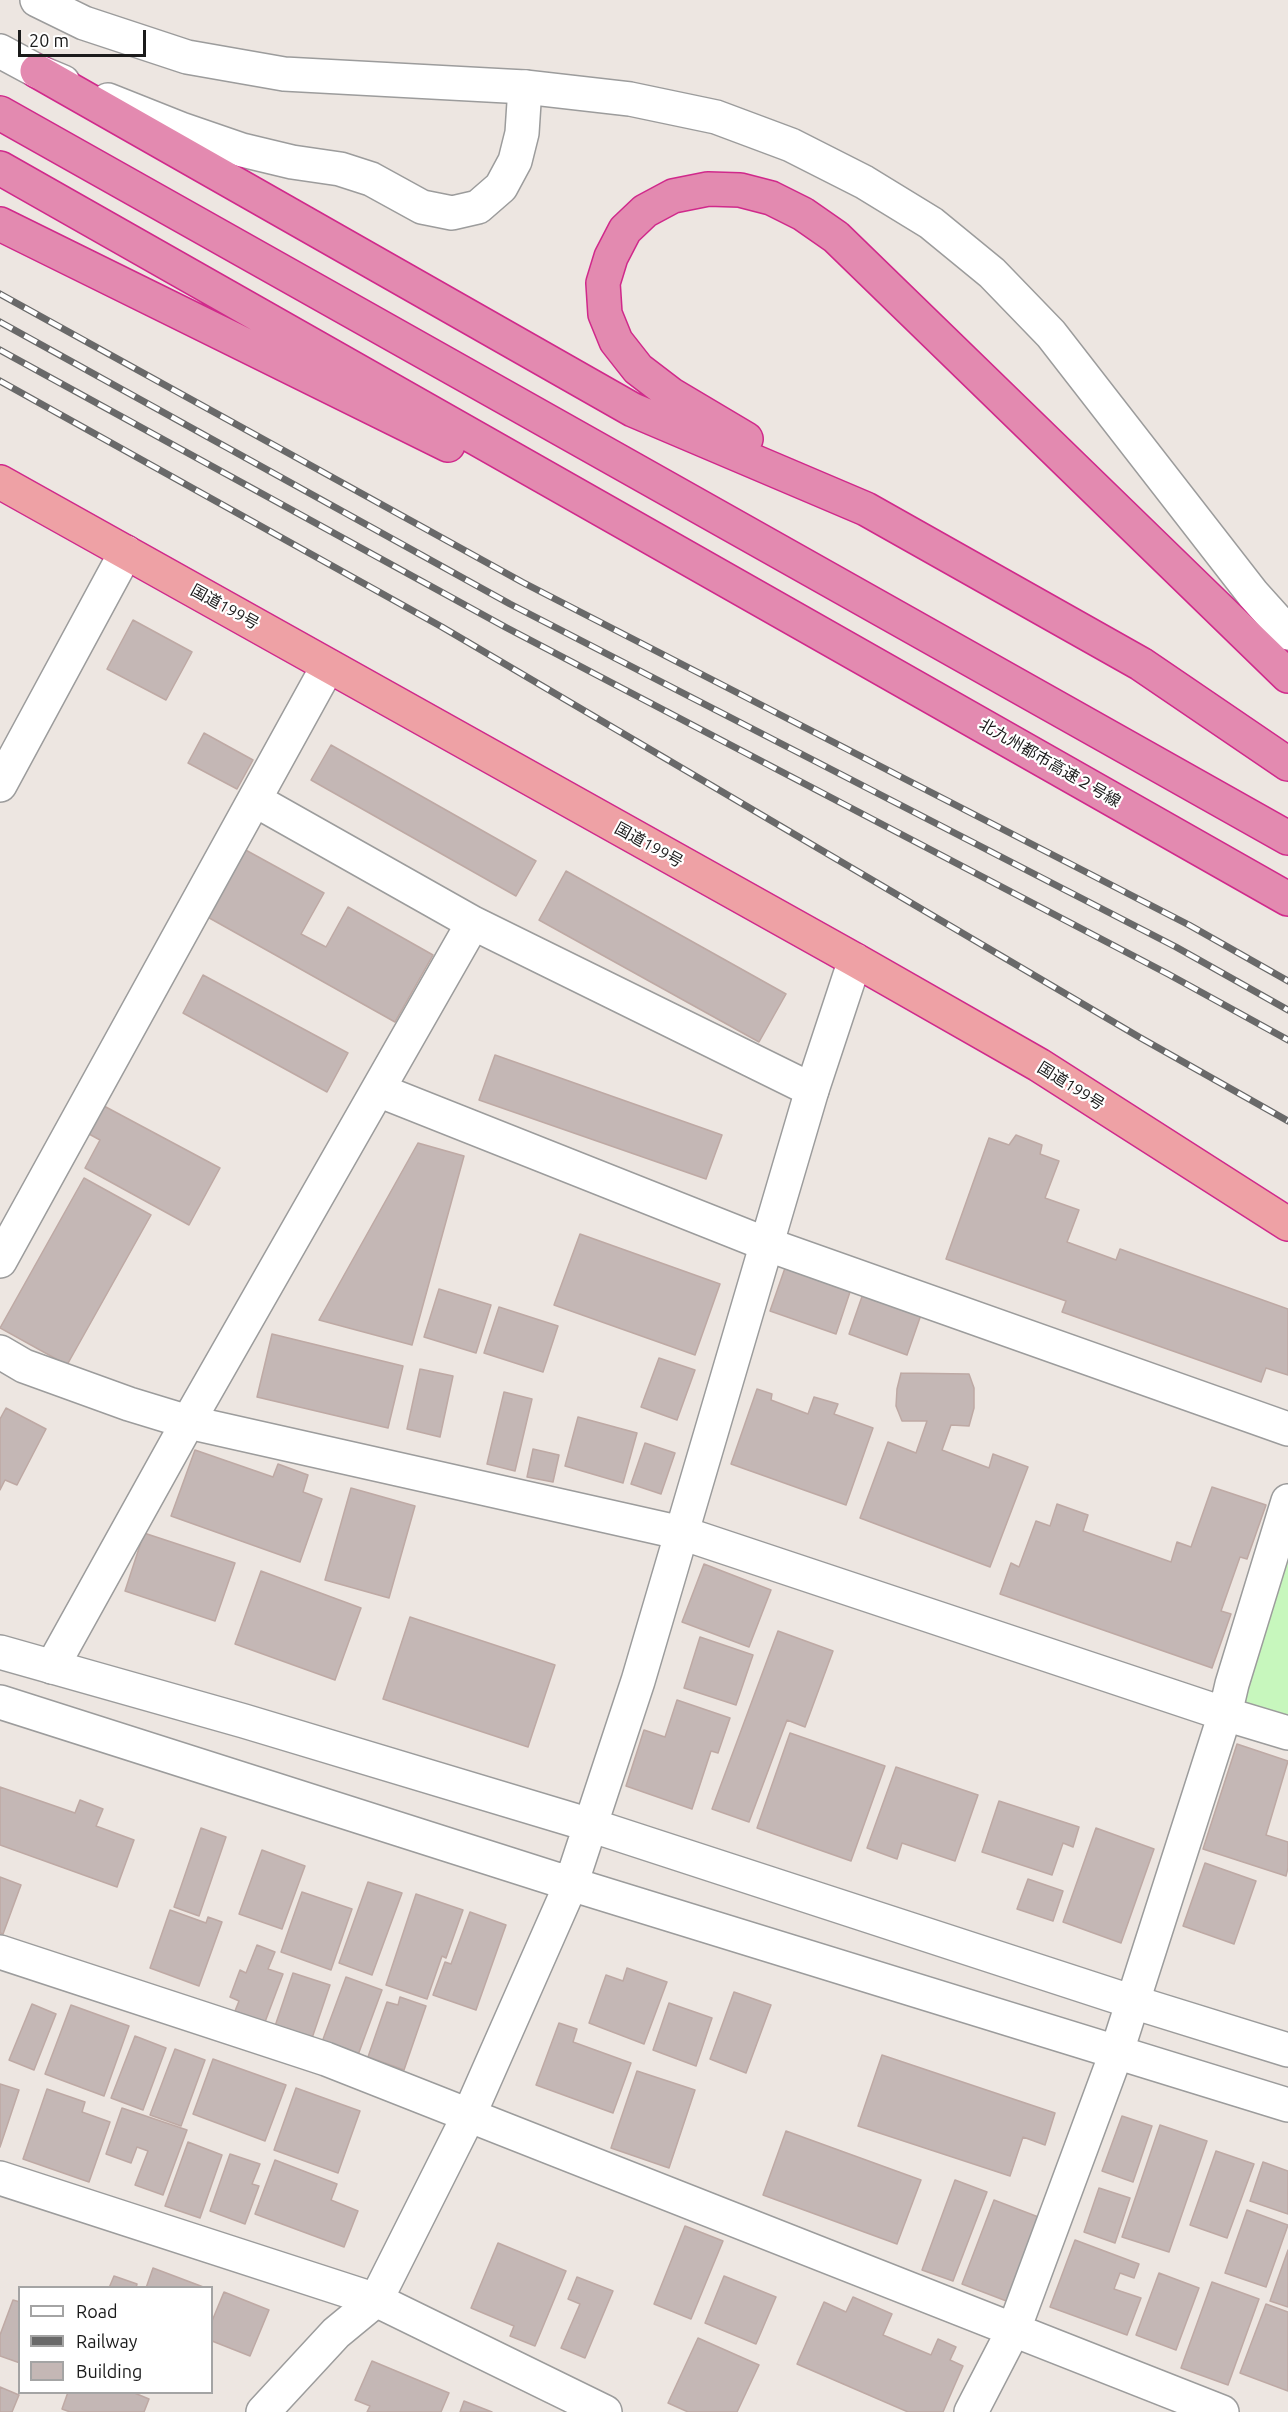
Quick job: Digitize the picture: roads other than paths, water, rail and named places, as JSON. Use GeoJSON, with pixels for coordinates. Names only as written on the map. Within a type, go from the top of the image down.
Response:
{"type":"FeatureCollection","features":[{"type":"Feature","properties":{"kind":"highway"},"geometry":{"type":"LineString","coordinates":[[37,71],[633,410],[866,509]]}},
{"type":"Feature","properties":{"kind":"highway"},"geometry":{"type":"LineString","coordinates":[[0,113],[1288,838]]}},
{"type":"Feature","properties":{"kind":"highway"},"geometry":{"type":"LineString","coordinates":[[0,168],[812,627]]}},
{"type":"Feature","properties":{"kind":"highway"},"geometry":{"type":"LineString","coordinates":[[1288,676],[836,237],[803,214],[771,198],[740,190],[708,189],[673,196],[645,211],[625,230],[611,257],[603,283],[605,314],[616,341],[638,369],[672,395],[866,509],[1141,664],[1288,764]]}},
{"type":"Feature","properties":{"kind":"highway"},"geometry":{"type":"LineString","coordinates":[[0,224],[812,627]]}},
{"type":"Feature","properties":{"kind":"highway","name":"国道199号"},"geometry":{"type":"LineString","coordinates":[[0,482],[855,960],[1038,1065],[1288,1224]]}},
{"type":"Feature","properties":{"kind":"highway","name":"北九州都市高速２号線"},"geometry":{"type":"LineString","coordinates":[[812,627],[1288,899]]}},
{"type":"Feature","properties":{"kind":"street"},"geometry":{"type":"LineString","coordinates":[[37,0],[84,23],[187,57],[284,74],[525,87],[630,99],[716,117],[801,150],[864,182],[931,223],[992,273],[1051,334],[1253,594],[1288,633]]}},
{"type":"Feature","properties":{"kind":"street"},"geometry":{"type":"LineString","coordinates":[[0,51],[37,71],[242,150],[292,162],[340,169],[371,179],[422,207],[452,213],[478,207],[501,187],[515,160],[522,134],[525,87]]}},
{"type":"Feature","properties":{"kind":"street"},"geometry":{"type":"LineString","coordinates":[[0,785],[126,552]]}},
{"type":"Feature","properties":{"kind":"street"},"geometry":{"type":"LineString","coordinates":[[0,1261],[328,666]]}},
{"type":"Feature","properties":{"kind":"street"},"geometry":{"type":"LineString","coordinates":[[255,800],[473,923],[812,1089]]}},
{"type":"Feature","properties":{"kind":"street"},"geometry":{"type":"LineString","coordinates":[[52,1667],[188,1422],[473,923]]}},
{"type":"Feature","properties":{"kind":"street"},"geometry":{"type":"LineString","coordinates":[[263,2412],[336,2333],[376,2300],[469,2115],[571,1884],[638,1680],[812,1089],[855,960]]}},
{"type":"Feature","properties":{"kind":"street"},"geometry":{"type":"LineString","coordinates":[[378,1090],[766,1244],[1288,1429]]}},
{"type":"Feature","properties":{"kind":"street"},"geometry":{"type":"LineString","coordinates":[[0,1352],[24,1366],[129,1404],[188,1422],[682,1533],[1288,1733]]}},
{"type":"Feature","properties":{"kind":"street"},"geometry":{"type":"LineString","coordinates":[[971,2412],[1014,2329],[1117,2051],[1225,1714],[1288,1501]]}},
{"type":"Feature","properties":{"kind":"street"},"geometry":{"type":"LineString","coordinates":[[0,1652],[255,1725],[590,1826],[1288,2050]]}},
{"type":"Feature","properties":{"kind":"street"},"geometry":{"type":"LineString","coordinates":[[0,1702],[571,1884],[1288,2104]]}},
{"type":"Feature","properties":{"kind":"street"},"geometry":{"type":"LineString","coordinates":[[0,1952],[326,2059],[1222,2412]]}},
{"type":"Feature","properties":{"kind":"street"},"geometry":{"type":"LineString","coordinates":[[0,2178],[376,2300],[605,2412]]}},
{"type":"Feature","properties":{"kind":"railway"},"geometry":{"type":"LineString","coordinates":[[0,294],[522,582],[1189,925],[1288,981]]}},
{"type":"Feature","properties":{"kind":"railway"},"geometry":{"type":"LineString","coordinates":[[0,322],[510,604],[1176,947],[1288,1010]]}},
{"type":"Feature","properties":{"kind":"railway"},"geometry":{"type":"LineString","coordinates":[[0,350],[507,628],[1168,974],[1288,1040]]}},
{"type":"Feature","properties":{"kind":"railway"},"geometry":{"type":"LineString","coordinates":[[0,381],[442,627],[1139,1037],[1288,1121]]}}]}
